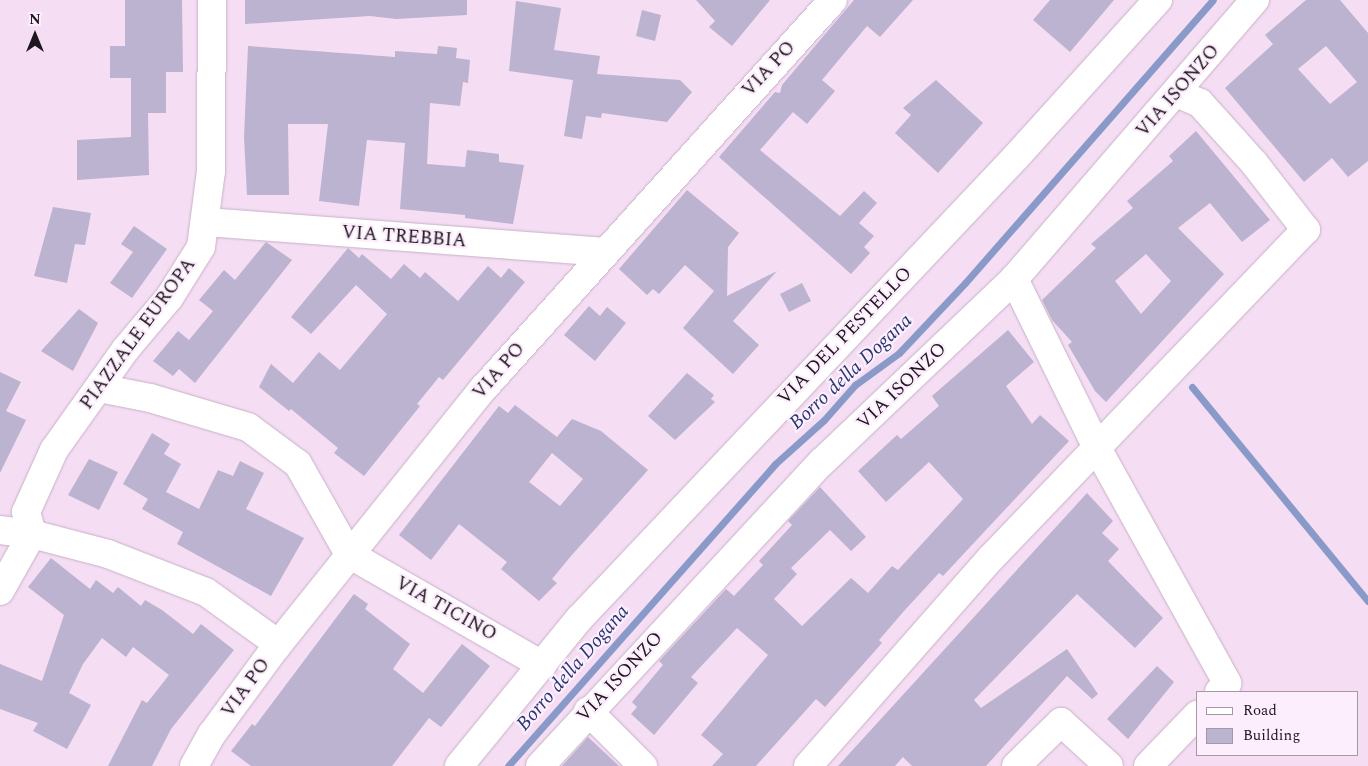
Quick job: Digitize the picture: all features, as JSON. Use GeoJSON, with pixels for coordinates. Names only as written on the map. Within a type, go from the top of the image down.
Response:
{"type":"FeatureCollection","features":[{"type":"Feature","properties":{"kind":"street","name":"PIAZZALE EUROPA"},"geometry":{"type":"LineString","coordinates":[[32,534],[26,512],[54,450],[99,388],[169,298],[201,247],[207,222],[214,80],[212,0]]}},
{"type":"Feature","properties":{"kind":"street","name":"VIA PO"},"geometry":{"type":"LineString","coordinates":[[194,766],[212,734],[276,647],[348,554],[483,389],[602,252],[833,0]]}},
{"type":"Feature","properties":{"kind":"street","name":"VIA DEL PESTELLO"},"geometry":{"type":"LineString","coordinates":[[460,766],[579,619],[1016,157],[1158,0]]}},
{"type":"Feature","properties":{"kind":"street","name":"VIA ISONZO"},"geometry":{"type":"LineString","coordinates":[[540,766],[588,711],[822,462],[1014,279],[1256,0]]}},
{"type":"Feature","properties":{"kind":"street"},"geometry":{"type":"LineString","coordinates":[[808,766],[991,558],[1306,230],[1254,163],[1200,103],[1176,93]]}},
{"type":"Feature","properties":{"kind":"street","name":"VIA TREBBIA"},"geometry":{"type":"LineString","coordinates":[[207,222],[602,252]]}},
{"type":"Feature","properties":{"kind":"street"},"geometry":{"type":"LineString","coordinates":[[1014,279],[1097,448],[1227,683],[1220,691]]}},
{"type":"Feature","properties":{"kind":"street"},"geometry":{"type":"LineString","coordinates":[[99,388],[150,398],[248,427],[298,464],[348,554]]}},
{"type":"Feature","properties":{"kind":"street"},"geometry":{"type":"LineString","coordinates":[[0,530],[32,534],[108,554],[206,592],[270,638],[276,647]]}},
{"type":"Feature","properties":{"kind":"street"},"geometry":{"type":"LineString","coordinates":[[0,590],[32,534]]}},
{"type":"Feature","properties":{"kind":"street","name":"VIA TICINO"},"geometry":{"type":"LineString","coordinates":[[348,554],[542,665]]}},
{"type":"Feature","properties":{"kind":"street"},"geometry":{"type":"LineString","coordinates":[[588,711],[643,766]]}},
{"type":"Feature","properties":{"kind":"street"},"geometry":{"type":"LineString","coordinates":[[1148,766],[1196,716]]}},
{"type":"Feature","properties":{"kind":"street"},"geometry":{"type":"LineString","coordinates":[[1016,766],[1061,722],[1109,766]]}},
{"type":"Feature","properties":{"kind":"building"},"geometry":{"type":"Polygon","coordinates":[[[125,0],[182,0],[183,72],[166,72],[166,113],[148,113],[149,175],[77,180],[77,140],[131,137],[131,78],[110,78],[110,46],[125,46],[125,0]]]}},
{"type":"Feature","properties":{"kind":"building"},"geometry":{"type":"Polygon","coordinates":[[[245,0],[467,0],[467,15],[396,19],[370,16],[245,24],[245,0]]]}},
{"type":"Feature","properties":{"kind":"building"},"geometry":{"type":"Polygon","coordinates":[[[696,0],[770,0],[732,46],[709,27],[715,21],[696,0]]]}},
{"type":"Feature","properties":{"kind":"building"},"geometry":{"type":"Polygon","coordinates":[[[854,0],[913,0],[880,37],[867,26],[822,80],[835,91],[807,124],[793,112],[760,150],[840,216],[864,191],[877,203],[859,223],[874,236],[864,247],[870,253],[851,274],[719,157],[775,92],[780,93],[782,85],[854,0]]]}},
{"type":"Feature","properties":{"kind":"building"},"geometry":{"type":"Polygon","coordinates":[[[1050,0],[1114,0],[1070,52],[1033,20],[1050,0]]]}},
{"type":"Feature","properties":{"kind":"building"},"geometry":{"type":"Polygon","coordinates":[[[1306,0],[1340,0],[1368,33],[1368,161],[1348,177],[1332,158],[1304,182],[1225,88],[1273,44],[1265,35],[1306,0]],[[1326,46],[1298,69],[1330,104],[1357,82],[1326,46]]]}},
{"type":"Feature","properties":{"kind":"building"},"geometry":{"type":"Polygon","coordinates":[[[516,1],[561,8],[554,50],[600,56],[597,74],[680,80],[692,92],[667,122],[602,113],[601,118],[586,116],[582,139],[564,136],[573,80],[509,71],[516,1]]]}},
{"type":"Feature","properties":{"kind":"building"},"geometry":{"type":"Polygon","coordinates":[[[642,10],[661,15],[655,41],[636,36],[642,10]]]}},
{"type":"Feature","properties":{"kind":"building"},"geometry":{"type":"Polygon","coordinates":[[[248,46],[395,57],[395,51],[437,54],[438,46],[457,48],[456,58],[470,60],[468,83],[463,82],[460,106],[430,103],[427,164],[465,167],[467,150],[499,154],[499,162],[524,165],[513,224],[465,218],[465,215],[400,209],[405,143],[367,140],[359,206],[319,201],[328,124],[288,124],[289,195],[247,195],[244,137],[248,46]]]}},
{"type":"Feature","properties":{"kind":"building"},"geometry":{"type":"Polygon","coordinates":[[[936,80],[983,123],[938,173],[895,133],[911,115],[903,108],[936,80]]]}},
{"type":"Feature","properties":{"kind":"building"},"geometry":{"type":"Polygon","coordinates":[[[1196,131],[1270,220],[1242,242],[1210,203],[1178,228],[1224,274],[1106,402],[1095,391],[1068,345],[1072,342],[1052,320],[1042,300],[1096,248],[1091,244],[1133,208],[1127,201],[1173,161],[1169,156],[1196,131]],[[1146,254],[1115,281],[1141,314],[1171,281],[1146,254]]]}},
{"type":"Feature","properties":{"kind":"building"},"geometry":{"type":"Polygon","coordinates":[[[687,190],[739,233],[728,247],[727,296],[777,271],[733,321],[759,345],[733,374],[683,328],[714,291],[685,265],[659,294],[653,289],[647,295],[619,269],[687,190]]]}},
{"type":"Feature","properties":{"kind":"building"},"geometry":{"type":"Polygon","coordinates":[[[53,207],[91,213],[85,245],[75,244],[67,283],[34,276],[53,207]]]}},
{"type":"Feature","properties":{"kind":"building"},"geometry":{"type":"Polygon","coordinates":[[[134,226],[167,249],[132,298],[110,283],[133,252],[121,244],[134,226]]]}},
{"type":"Feature","properties":{"kind":"building"},"geometry":{"type":"Polygon","coordinates":[[[266,242],[292,260],[195,383],[179,369],[173,376],[153,361],[178,331],[189,340],[213,311],[199,300],[224,270],[235,280],[266,242]]]}},
{"type":"Feature","properties":{"kind":"building"},"geometry":{"type":"Polygon","coordinates":[[[348,248],[359,258],[362,254],[391,279],[404,264],[420,278],[425,272],[458,301],[488,266],[501,278],[509,268],[525,282],[443,380],[439,377],[417,404],[420,406],[364,476],[334,453],[338,448],[291,409],[289,411],[259,387],[271,364],[293,383],[319,352],[340,370],[387,314],[356,285],[311,334],[291,317],[348,248]]]}},
{"type":"Feature","properties":{"kind":"building"},"geometry":{"type":"Polygon","coordinates":[[[802,283],[811,301],[789,312],[780,294],[802,283]]]}},
{"type":"Feature","properties":{"kind":"building"},"geometry":{"type":"Polygon","coordinates":[[[589,306],[600,316],[607,307],[626,323],[595,361],[564,335],[589,306]]]}},
{"type":"Feature","properties":{"kind":"building"},"geometry":{"type":"Polygon","coordinates":[[[79,309],[98,323],[73,371],[41,351],[79,309]]]}},
{"type":"Feature","properties":{"kind":"building"},"geometry":{"type":"Polygon","coordinates":[[[1008,330],[1034,362],[1006,386],[1032,424],[1040,415],[1069,441],[943,576],[939,573],[904,611],[879,640],[882,643],[825,707],[816,699],[756,766],[712,766],[723,754],[701,735],[768,655],[737,628],[691,677],[698,683],[654,735],[631,714],[637,707],[632,702],[663,665],[659,661],[726,589],[734,596],[763,565],[759,561],[792,525],[788,521],[820,487],[866,537],[851,551],[830,530],[791,568],[797,574],[774,599],[802,626],[851,578],[868,593],[892,566],[898,570],[963,499],[929,462],[886,502],[858,471],[897,435],[901,439],[939,406],[932,396],[1008,330]]]}},
{"type":"Feature","properties":{"kind":"building"},"geometry":{"type":"Polygon","coordinates":[[[0,372],[21,382],[6,411],[26,420],[0,473],[0,372]]]}},
{"type":"Feature","properties":{"kind":"building"},"geometry":{"type":"Polygon","coordinates":[[[687,373],[714,395],[711,399],[715,402],[675,440],[648,416],[687,373]]]}},
{"type":"Feature","properties":{"kind":"building"},"geometry":{"type":"Polygon","coordinates":[[[515,405],[557,437],[572,419],[601,431],[648,470],[571,556],[552,579],[557,583],[539,601],[501,569],[507,562],[459,524],[431,560],[399,535],[499,406],[508,413],[515,405]],[[552,453],[529,482],[560,506],[583,479],[552,453]]]}},
{"type":"Feature","properties":{"kind":"building"},"geometry":{"type":"Polygon","coordinates":[[[152,433],[170,444],[164,454],[181,464],[166,492],[199,509],[218,470],[233,476],[240,461],[264,473],[246,509],[304,538],[271,596],[177,544],[183,532],[142,509],[148,499],[123,484],[152,433]]]}},
{"type":"Feature","properties":{"kind":"building"},"geometry":{"type":"Polygon","coordinates":[[[89,459],[118,472],[99,510],[68,495],[89,459]]]}},
{"type":"Feature","properties":{"kind":"building"},"geometry":{"type":"Polygon","coordinates":[[[1087,493],[1113,521],[1102,533],[1119,549],[1108,561],[1163,618],[1135,648],[1077,594],[974,700],[981,708],[1067,649],[1098,694],[1092,699],[1067,676],[986,766],[912,766],[903,757],[895,766],[838,766],[1087,493]]]}},
{"type":"Feature","properties":{"kind":"building"},"geometry":{"type":"Polygon","coordinates":[[[51,558],[90,589],[96,580],[113,593],[118,587],[141,606],[145,600],[162,610],[193,634],[201,624],[234,650],[171,729],[152,766],[108,766],[142,700],[147,703],[169,675],[133,647],[126,657],[102,638],[83,664],[69,693],[91,705],[67,749],[33,731],[38,723],[0,709],[0,664],[42,681],[64,615],[28,587],[51,558]]]}},
{"type":"Feature","properties":{"kind":"building"},"geometry":{"type":"Polygon","coordinates":[[[354,594],[368,604],[365,609],[410,644],[393,669],[423,693],[462,644],[490,666],[441,727],[429,718],[392,766],[251,766],[231,751],[252,724],[255,726],[354,594]]]}},
{"type":"Feature","properties":{"kind":"building"},"geometry":{"type":"Polygon","coordinates":[[[1157,666],[1174,682],[1128,739],[1107,719],[1157,666]]]}},
{"type":"Feature","properties":{"kind":"building"},"geometry":{"type":"Polygon","coordinates":[[[588,737],[619,766],[562,766],[588,737]]]}},
{"type":"Feature","properties":{"kind":"waterway","name":"Borro della Dogana"},"geometry":{"type":"LineString","coordinates":[[508,766],[775,464],[824,420],[855,385],[899,353],[965,283],[1213,0]]}},
{"type":"Feature","properties":{"kind":"waterway"},"geometry":{"type":"LineString","coordinates":[[1192,387],[1368,601]]}}]}
